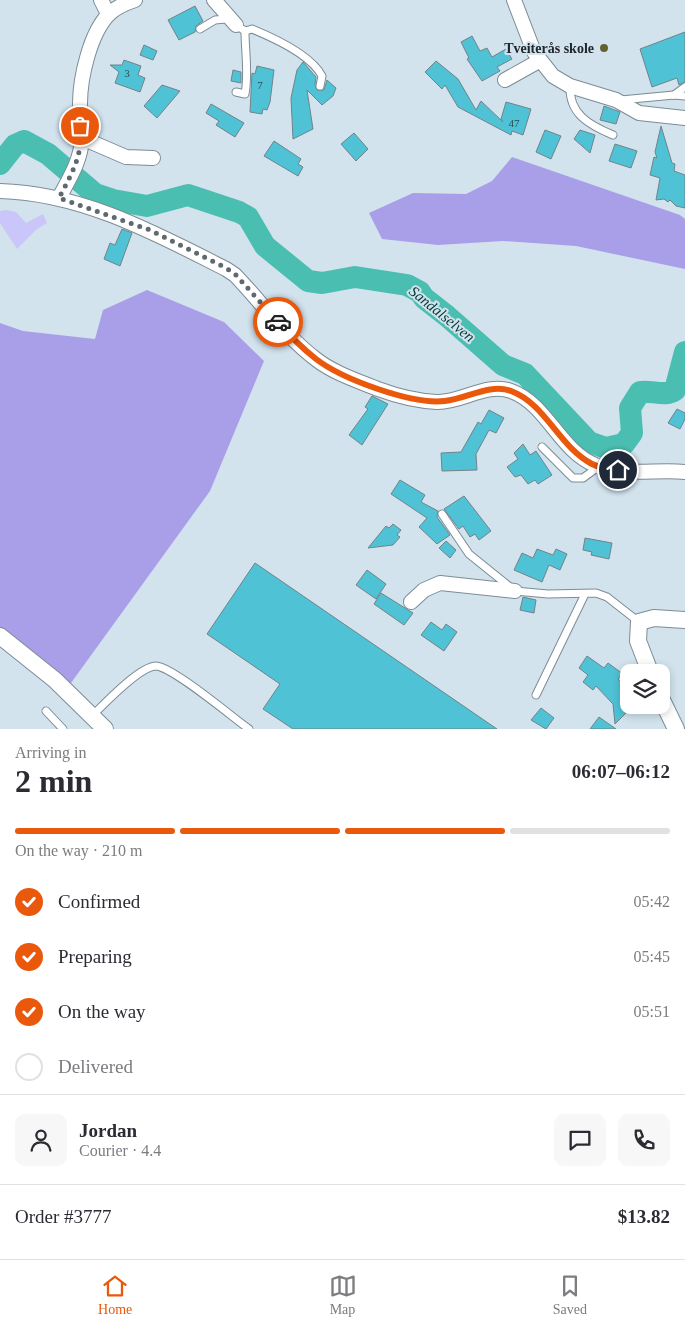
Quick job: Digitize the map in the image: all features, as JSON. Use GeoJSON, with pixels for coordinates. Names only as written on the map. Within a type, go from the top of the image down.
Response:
{"type":"FeatureCollection","features":[{"type":"Feature","properties":{"kind":"street"},"geometry":{"type":"LineString","coordinates":[[101,0],[108,14]]}},
{"type":"Feature","properties":{"kind":"street"},"geometry":{"type":"LineString","coordinates":[[59,198],[72,173],[82,138],[80,103],[82,74],[96,34],[108,14],[124,4],[136,0]]}},
{"type":"Feature","properties":{"kind":"street"},"geometry":{"type":"LineString","coordinates":[[214,0],[236,25]]}},
{"type":"Feature","properties":{"kind":"street"},"geometry":{"type":"LineString","coordinates":[[514,0],[539,61],[553,76],[570,86],[616,100],[639,113],[685,118]]}},
{"type":"Feature","properties":{"kind":"street"},"geometry":{"type":"LineString","coordinates":[[505,80],[539,61]]}},
{"type":"Feature","properties":{"kind":"street"},"geometry":{"type":"LineString","coordinates":[[82,138],[126,157],[153,158]]}},
{"type":"Feature","properties":{"kind":"street"},"geometry":{"type":"LineString","coordinates":[[0,192],[27,192],[59,198],[150,230],[226,268],[236,275],[289,336],[318,360],[332,369],[368,385],[416,400],[439,402],[491,389],[510,390],[531,403],[580,457],[598,467],[630,471],[685,472]]}},
{"type":"Feature","properties":{"kind":"street"},"geometry":{"type":"LineString","coordinates":[[411,602],[424,590],[440,583],[514,591]]}},
{"type":"Feature","properties":{"kind":"street"},"geometry":{"type":"LineString","coordinates":[[647,664],[638,642],[639,622],[654,618],[685,620]]}},
{"type":"Feature","properties":{"kind":"street"},"geometry":{"type":"LineString","coordinates":[[2,641],[55,680],[106,729]]}},
{"type":"Feature","properties":{"kind":"street"},"geometry":{"type":"LineString","coordinates":[[669,714],[676,729]]}},
{"type":"Feature","properties":{"kind":"lane"},"geometry":{"type":"LineString","coordinates":[[200,29],[215,20],[252,29],[276,39],[317,66],[322,76],[320,86]]}},
{"type":"Feature","properties":{"kind":"lane"},"geometry":{"type":"LineString","coordinates":[[236,25],[248,73],[245,94],[236,92]]}},
{"type":"Feature","properties":{"kind":"lane"},"geometry":{"type":"LineString","coordinates":[[570,86],[572,104],[584,121],[613,135]]}},
{"type":"Feature","properties":{"kind":"lane"},"geometry":{"type":"LineString","coordinates":[[674,95],[685,87]]}},
{"type":"Feature","properties":{"kind":"lane"},"geometry":{"type":"LineString","coordinates":[[616,100],[674,95],[685,96]]}},
{"type":"Feature","properties":{"kind":"lane"},"geometry":{"type":"LineString","coordinates":[[542,447],[572,478],[583,478],[598,467]]}},
{"type":"Feature","properties":{"kind":"lane"},"geometry":{"type":"LineString","coordinates":[[442,514],[469,554],[514,591],[596,593],[607,597],[639,622]]}},
{"type":"Feature","properties":{"kind":"lane"},"geometry":{"type":"LineString","coordinates":[[536,696],[585,594]]}},
{"type":"Feature","properties":{"kind":"lane"},"geometry":{"type":"LineString","coordinates":[[91,716],[141,672],[155,666],[171,671],[249,729]]}},
{"type":"Feature","properties":{"kind":"lane"},"geometry":{"type":"LineString","coordinates":[[46,711],[63,729]]}},
{"type":"Feature","properties":{"kind":"shaded area"},"geometry":{"type":"Polygon","coordinates":[[[512,157],[680,215],[685,219],[685,269],[576,246],[503,241],[438,245],[382,239],[369,213],[413,193],[466,194],[492,181],[512,157]]]}},
{"type":"Feature","properties":{"kind":"shaded area"},"geometry":{"type":"Polygon","coordinates":[[[0,211],[16,212],[26,223],[43,214],[47,223],[37,229],[17,249],[0,223],[0,211]]]}},
{"type":"Feature","properties":{"kind":"shaded area"},"geometry":{"type":"Polygon","coordinates":[[[147,290],[224,322],[264,361],[210,491],[63,694],[0,636],[0,323],[23,331],[95,339],[103,310],[147,290]]]}},
{"type":"Feature","properties":{"kind":"building"},"geometry":{"type":"Polygon","coordinates":[[[195,6],[203,21],[196,26],[195,32],[179,40],[168,20],[195,6]]]}},
{"type":"Feature","properties":{"kind":"building"},"geometry":{"type":"Polygon","coordinates":[[[685,32],[685,82],[679,85],[677,78],[652,87],[640,49],[685,32]]]}},
{"type":"Feature","properties":{"kind":"building"},"geometry":{"type":"Polygon","coordinates":[[[472,36],[480,51],[487,48],[492,57],[506,49],[512,59],[497,67],[500,71],[482,81],[467,59],[469,58],[461,42],[472,36]]]}},
{"type":"Feature","properties":{"kind":"building"},"geometry":{"type":"Polygon","coordinates":[[[144,45],[157,51],[153,60],[140,55],[144,45]]]}},
{"type":"Feature","properties":{"kind":"building"},"geometry":{"type":"Polygon","coordinates":[[[124,60],[141,66],[138,75],[145,78],[140,92],[115,83],[119,72],[110,65],[122,65],[124,60]]]}},
{"type":"Feature","properties":{"kind":"building"},"geometry":{"type":"Polygon","coordinates":[[[436,61],[458,79],[476,110],[481,101],[503,122],[501,119],[506,102],[531,109],[523,135],[512,131],[511,135],[458,107],[445,85],[442,89],[425,72],[436,61]]]}},
{"type":"Feature","properties":{"kind":"building"},"geometry":{"type":"Polygon","coordinates":[[[303,62],[316,77],[315,85],[317,90],[324,90],[327,80],[336,88],[333,96],[322,105],[307,90],[313,129],[293,139],[291,98],[297,70],[303,62]]]}},
{"type":"Feature","properties":{"kind":"building"},"geometry":{"type":"Polygon","coordinates":[[[257,66],[274,70],[270,102],[267,110],[263,109],[262,114],[250,112],[252,73],[255,74],[257,66]]]}},
{"type":"Feature","properties":{"kind":"building"},"geometry":{"type":"Polygon","coordinates":[[[233,70],[241,72],[241,83],[231,81],[233,70]]]}},
{"type":"Feature","properties":{"kind":"building"},"geometry":{"type":"Polygon","coordinates":[[[162,85],[180,91],[157,118],[144,106],[162,85]]]}},
{"type":"Feature","properties":{"kind":"building"},"geometry":{"type":"Polygon","coordinates":[[[211,104],[244,123],[235,137],[216,125],[219,121],[206,113],[211,104]]]}},
{"type":"Feature","properties":{"kind":"building"},"geometry":{"type":"Polygon","coordinates":[[[604,106],[620,112],[616,124],[600,120],[604,106]]]}},
{"type":"Feature","properties":{"kind":"building"},"geometry":{"type":"Polygon","coordinates":[[[661,126],[672,163],[675,164],[674,171],[685,175],[685,208],[676,206],[670,200],[668,202],[664,199],[656,200],[660,178],[650,175],[654,157],[657,158],[655,152],[661,126]]]}},
{"type":"Feature","properties":{"kind":"building"},"geometry":{"type":"Polygon","coordinates":[[[545,130],[561,136],[551,159],[536,152],[545,130]]]}},
{"type":"Feature","properties":{"kind":"building"},"geometry":{"type":"Polygon","coordinates":[[[580,130],[595,135],[590,153],[574,139],[580,130]]]}},
{"type":"Feature","properties":{"kind":"building"},"geometry":{"type":"Polygon","coordinates":[[[354,133],[368,149],[356,161],[341,144],[354,133]]]}},
{"type":"Feature","properties":{"kind":"building"},"geometry":{"type":"Polygon","coordinates":[[[274,141],[301,159],[298,164],[303,167],[298,176],[264,156],[274,141]]]}},
{"type":"Feature","properties":{"kind":"building"},"geometry":{"type":"Polygon","coordinates":[[[615,144],[637,151],[631,168],[609,161],[615,144]]]}},
{"type":"Feature","properties":{"kind":"building"},"geometry":{"type":"Polygon","coordinates":[[[122,229],[132,233],[120,266],[104,259],[110,243],[115,245],[122,229]]]}},
{"type":"Feature","properties":{"kind":"building"},"geometry":{"type":"Polygon","coordinates":[[[372,396],[388,404],[362,445],[349,435],[368,409],[365,407],[372,396]]]}},
{"type":"Feature","properties":{"kind":"building"},"geometry":{"type":"Polygon","coordinates":[[[677,409],[685,413],[685,419],[680,429],[668,423],[677,409]]]}},
{"type":"Feature","properties":{"kind":"building"},"geometry":{"type":"Polygon","coordinates":[[[489,410],[504,418],[496,433],[489,430],[476,454],[477,470],[442,471],[441,453],[461,452],[478,422],[481,424],[489,410]]]}},
{"type":"Feature","properties":{"kind":"building"},"geometry":{"type":"Polygon","coordinates":[[[523,444],[530,455],[536,451],[552,475],[538,484],[535,480],[528,484],[521,475],[515,477],[507,467],[518,459],[514,453],[523,444]]]}},
{"type":"Feature","properties":{"kind":"building"},"geometry":{"type":"Polygon","coordinates":[[[400,480],[425,495],[421,502],[438,511],[437,517],[450,535],[437,544],[419,527],[427,518],[391,494],[400,480]]]}},
{"type":"Feature","properties":{"kind":"building"},"geometry":{"type":"Polygon","coordinates":[[[464,496],[491,531],[479,540],[475,534],[470,537],[463,526],[459,529],[444,509],[464,496]]]}},
{"type":"Feature","properties":{"kind":"building"},"geometry":{"type":"Polygon","coordinates":[[[393,524],[401,530],[397,535],[400,537],[393,545],[368,548],[386,526],[389,528],[393,524]]]}},
{"type":"Feature","properties":{"kind":"building"},"geometry":{"type":"Polygon","coordinates":[[[585,538],[612,543],[609,559],[591,555],[592,552],[583,550],[585,538]]]}},
{"type":"Feature","properties":{"kind":"building"},"geometry":{"type":"Polygon","coordinates":[[[446,541],[456,550],[450,558],[439,548],[446,541]]]}},
{"type":"Feature","properties":{"kind":"building"},"geometry":{"type":"Polygon","coordinates":[[[537,549],[553,555],[556,549],[567,554],[560,570],[549,565],[542,582],[514,570],[522,553],[533,558],[537,549]]]}},
{"type":"Feature","properties":{"kind":"building"},"geometry":{"type":"Polygon","coordinates":[[[255,563],[497,729],[293,729],[263,709],[280,684],[207,634],[255,563]]]}},
{"type":"Feature","properties":{"kind":"building"},"geometry":{"type":"Polygon","coordinates":[[[367,570],[386,584],[376,599],[356,585],[367,570]]]}},
{"type":"Feature","properties":{"kind":"building"},"geometry":{"type":"Polygon","coordinates":[[[381,593],[413,613],[404,625],[374,604],[381,593]]]}},
{"type":"Feature","properties":{"kind":"building"},"geometry":{"type":"Polygon","coordinates":[[[523,597],[536,600],[534,613],[520,610],[523,597]]]}},
{"type":"Feature","properties":{"kind":"building"},"geometry":{"type":"Polygon","coordinates":[[[431,622],[442,630],[446,624],[457,632],[444,651],[421,635],[431,622]]]}},
{"type":"Feature","properties":{"kind":"building"},"geometry":{"type":"Polygon","coordinates":[[[587,656],[604,668],[608,663],[620,672],[618,679],[620,681],[620,714],[625,714],[615,724],[613,704],[596,686],[593,690],[583,682],[588,675],[579,668],[587,656]]]}},
{"type":"Feature","properties":{"kind":"building"},"geometry":{"type":"Polygon","coordinates":[[[541,708],[554,718],[546,729],[531,720],[541,708]]]}},
{"type":"Feature","properties":{"kind":"building"},"geometry":{"type":"Polygon","coordinates":[[[599,717],[616,729],[590,729],[599,717]]]}},
{"type":"Feature","properties":{"kind":"waterway","name":"Sandalselven"},"geometry":{"type":"LineString","coordinates":[[0,164],[15,145],[24,141],[48,154],[95,194],[113,200],[147,206],[188,195],[239,212],[248,217],[265,246],[308,281],[322,283],[355,277],[407,285],[420,292],[424,298],[503,365],[525,374],[589,442],[606,448],[624,444],[632,433],[630,408],[640,392],[667,393],[675,390],[685,352]]}},
{"type":"Feature","properties":{"kind":"way so far"},"geometry":{"type":"LineString","coordinates":[[80,126],[82,138],[76,168],[59,198],[150,230],[226,268],[236,275],[278,322]]}},
{"type":"Feature","properties":{"kind":"place","name":"Tveiterås skole"},"geometry":{"type":"Point","coordinates":[604,48]}},
{"type":"Feature","properties":{"kind":"route"},"geometry":{"type":"LineString","coordinates":[[278,322],[289,336],[305,350],[332,369],[402,397],[439,402],[491,389],[502,388],[510,390],[531,403],[580,457],[598,467],[618,470]]}}]}
